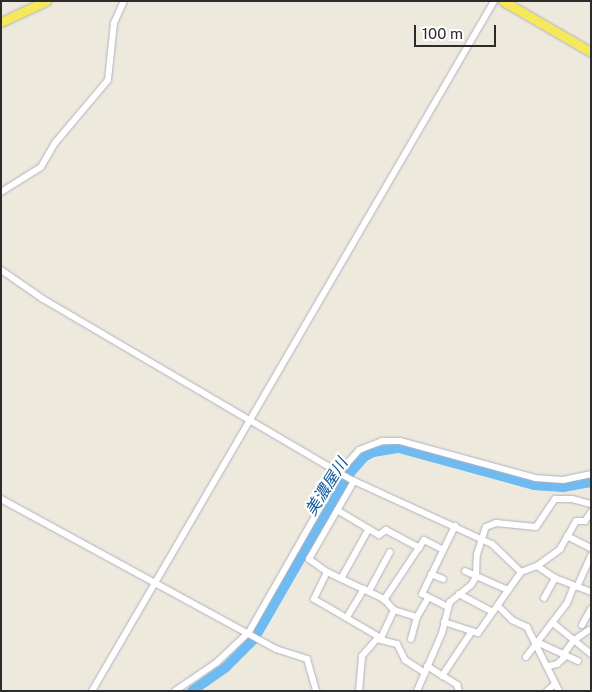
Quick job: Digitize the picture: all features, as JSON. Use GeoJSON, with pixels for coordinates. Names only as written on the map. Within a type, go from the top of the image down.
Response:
{"type":"FeatureCollection","features":[{"type":"Feature","properties":{"kind":"main road"},"geometry":{"type":"LineString","coordinates":[[1,22],[46,1]]}},
{"type":"Feature","properties":{"kind":"main road"},"geometry":{"type":"LineString","coordinates":[[503,1],[591,52]]}},
{"type":"Feature","properties":{"kind":"street"},"geometry":{"type":"LineString","coordinates":[[1,192],[41,167],[54,143],[108,80],[114,23],[124,1]]}},
{"type":"Feature","properties":{"kind":"street"},"geometry":{"type":"LineString","coordinates":[[92,691],[494,1]]}},
{"type":"Feature","properties":{"kind":"street"},"geometry":{"type":"LineString","coordinates":[[1,270],[43,299],[342,475],[455,526],[496,547],[521,572]]}},
{"type":"Feature","properties":{"kind":"street"},"geometry":{"type":"LineString","coordinates":[[175,691],[216,663],[250,633],[342,475],[359,450],[392,441],[535,478],[563,480],[591,474]]}},
{"type":"Feature","properties":{"kind":"street"},"geometry":{"type":"LineString","coordinates":[[353,481],[309,559],[327,572],[342,577],[384,600],[394,610],[417,617]]}},
{"type":"Feature","properties":{"kind":"street"},"geometry":{"type":"LineString","coordinates":[[1,499],[260,640],[289,655],[307,660],[312,683],[316,691]]}},
{"type":"Feature","properties":{"kind":"street"},"geometry":{"type":"LineString","coordinates":[[417,691],[448,607],[476,577],[480,538],[486,527],[494,523],[536,527],[555,499],[572,499],[591,504]]}},
{"type":"Feature","properties":{"kind":"street"},"geometry":{"type":"LineString","coordinates":[[336,510],[379,535],[386,530],[420,548]]}},
{"type":"Feature","properties":{"kind":"street"},"geometry":{"type":"LineString","coordinates":[[444,622],[478,633],[493,612],[499,607],[521,572],[537,566],[560,549],[576,520],[585,521],[590,516]]}},
{"type":"Feature","properties":{"kind":"street"},"geometry":{"type":"LineString","coordinates":[[448,607],[422,594],[442,549],[455,526]]}},
{"type":"Feature","properties":{"kind":"street"},"geometry":{"type":"LineString","coordinates":[[342,577],[368,530]]}},
{"type":"Feature","properties":{"kind":"street"},"geometry":{"type":"LineString","coordinates":[[567,536],[591,548]]}},
{"type":"Feature","properties":{"kind":"street"},"geometry":{"type":"LineString","coordinates":[[384,600],[424,540],[442,549]]}},
{"type":"Feature","properties":{"kind":"street"},"geometry":{"type":"LineString","coordinates":[[347,617],[390,552]]}},
{"type":"Feature","properties":{"kind":"street"},"geometry":{"type":"LineString","coordinates":[[526,657],[553,624],[591,556]]}},
{"type":"Feature","properties":{"kind":"street"},"geometry":{"type":"LineString","coordinates":[[537,566],[555,578],[591,592]]}},
{"type":"Feature","properties":{"kind":"street"},"geometry":{"type":"LineString","coordinates":[[465,571],[476,577],[510,588],[518,593]]}},
{"type":"Feature","properties":{"kind":"street"},"geometry":{"type":"LineString","coordinates":[[327,572],[314,599],[381,638],[397,644],[405,660],[425,673]]}},
{"type":"Feature","properties":{"kind":"street"},"geometry":{"type":"LineString","coordinates":[[431,574],[443,579]]}},
{"type":"Feature","properties":{"kind":"street"},"geometry":{"type":"LineString","coordinates":[[544,598],[555,578]]}},
{"type":"Feature","properties":{"kind":"street"},"geometry":{"type":"LineString","coordinates":[[459,594],[493,612]]}},
{"type":"Feature","properties":{"kind":"street"},"geometry":{"type":"LineString","coordinates":[[411,639],[417,617],[428,598]]}},
{"type":"Feature","properties":{"kind":"street"},"geometry":{"type":"LineString","coordinates":[[499,607],[512,620],[527,627],[538,644],[559,691]]}},
{"type":"Feature","properties":{"kind":"street"},"geometry":{"type":"LineString","coordinates":[[582,625],[591,608]]}},
{"type":"Feature","properties":{"kind":"street"},"geometry":{"type":"LineString","coordinates":[[360,691],[362,656],[381,638],[394,610]]}},
{"type":"Feature","properties":{"kind":"street"},"geometry":{"type":"LineString","coordinates":[[553,624],[591,654]]}},
{"type":"Feature","properties":{"kind":"street"},"geometry":{"type":"LineString","coordinates":[[549,666],[557,664],[573,641],[589,630]]}},
{"type":"Feature","properties":{"kind":"street"},"geometry":{"type":"LineString","coordinates":[[442,676],[472,631]]}},
{"type":"Feature","properties":{"kind":"street"},"geometry":{"type":"LineString","coordinates":[[538,644],[578,661]]}},
{"type":"Feature","properties":{"kind":"street"},"geometry":{"type":"LineString","coordinates":[[427,666],[457,685],[459,691]]}},
{"type":"Feature","properties":{"kind":"street"},"geometry":{"type":"LineString","coordinates":[[307,691],[312,683]]}},
{"type":"Feature","properties":{"kind":"street"},"geometry":{"type":"LineString","coordinates":[[547,691],[555,684]]}},
{"type":"Feature","properties":{"kind":"waterway","name":"美濃屋川"},"geometry":{"type":"LineString","coordinates":[[192,691],[226,667],[254,639],[350,473],[364,457],[373,452],[399,448],[534,485],[563,487],[591,482]]}}]}
